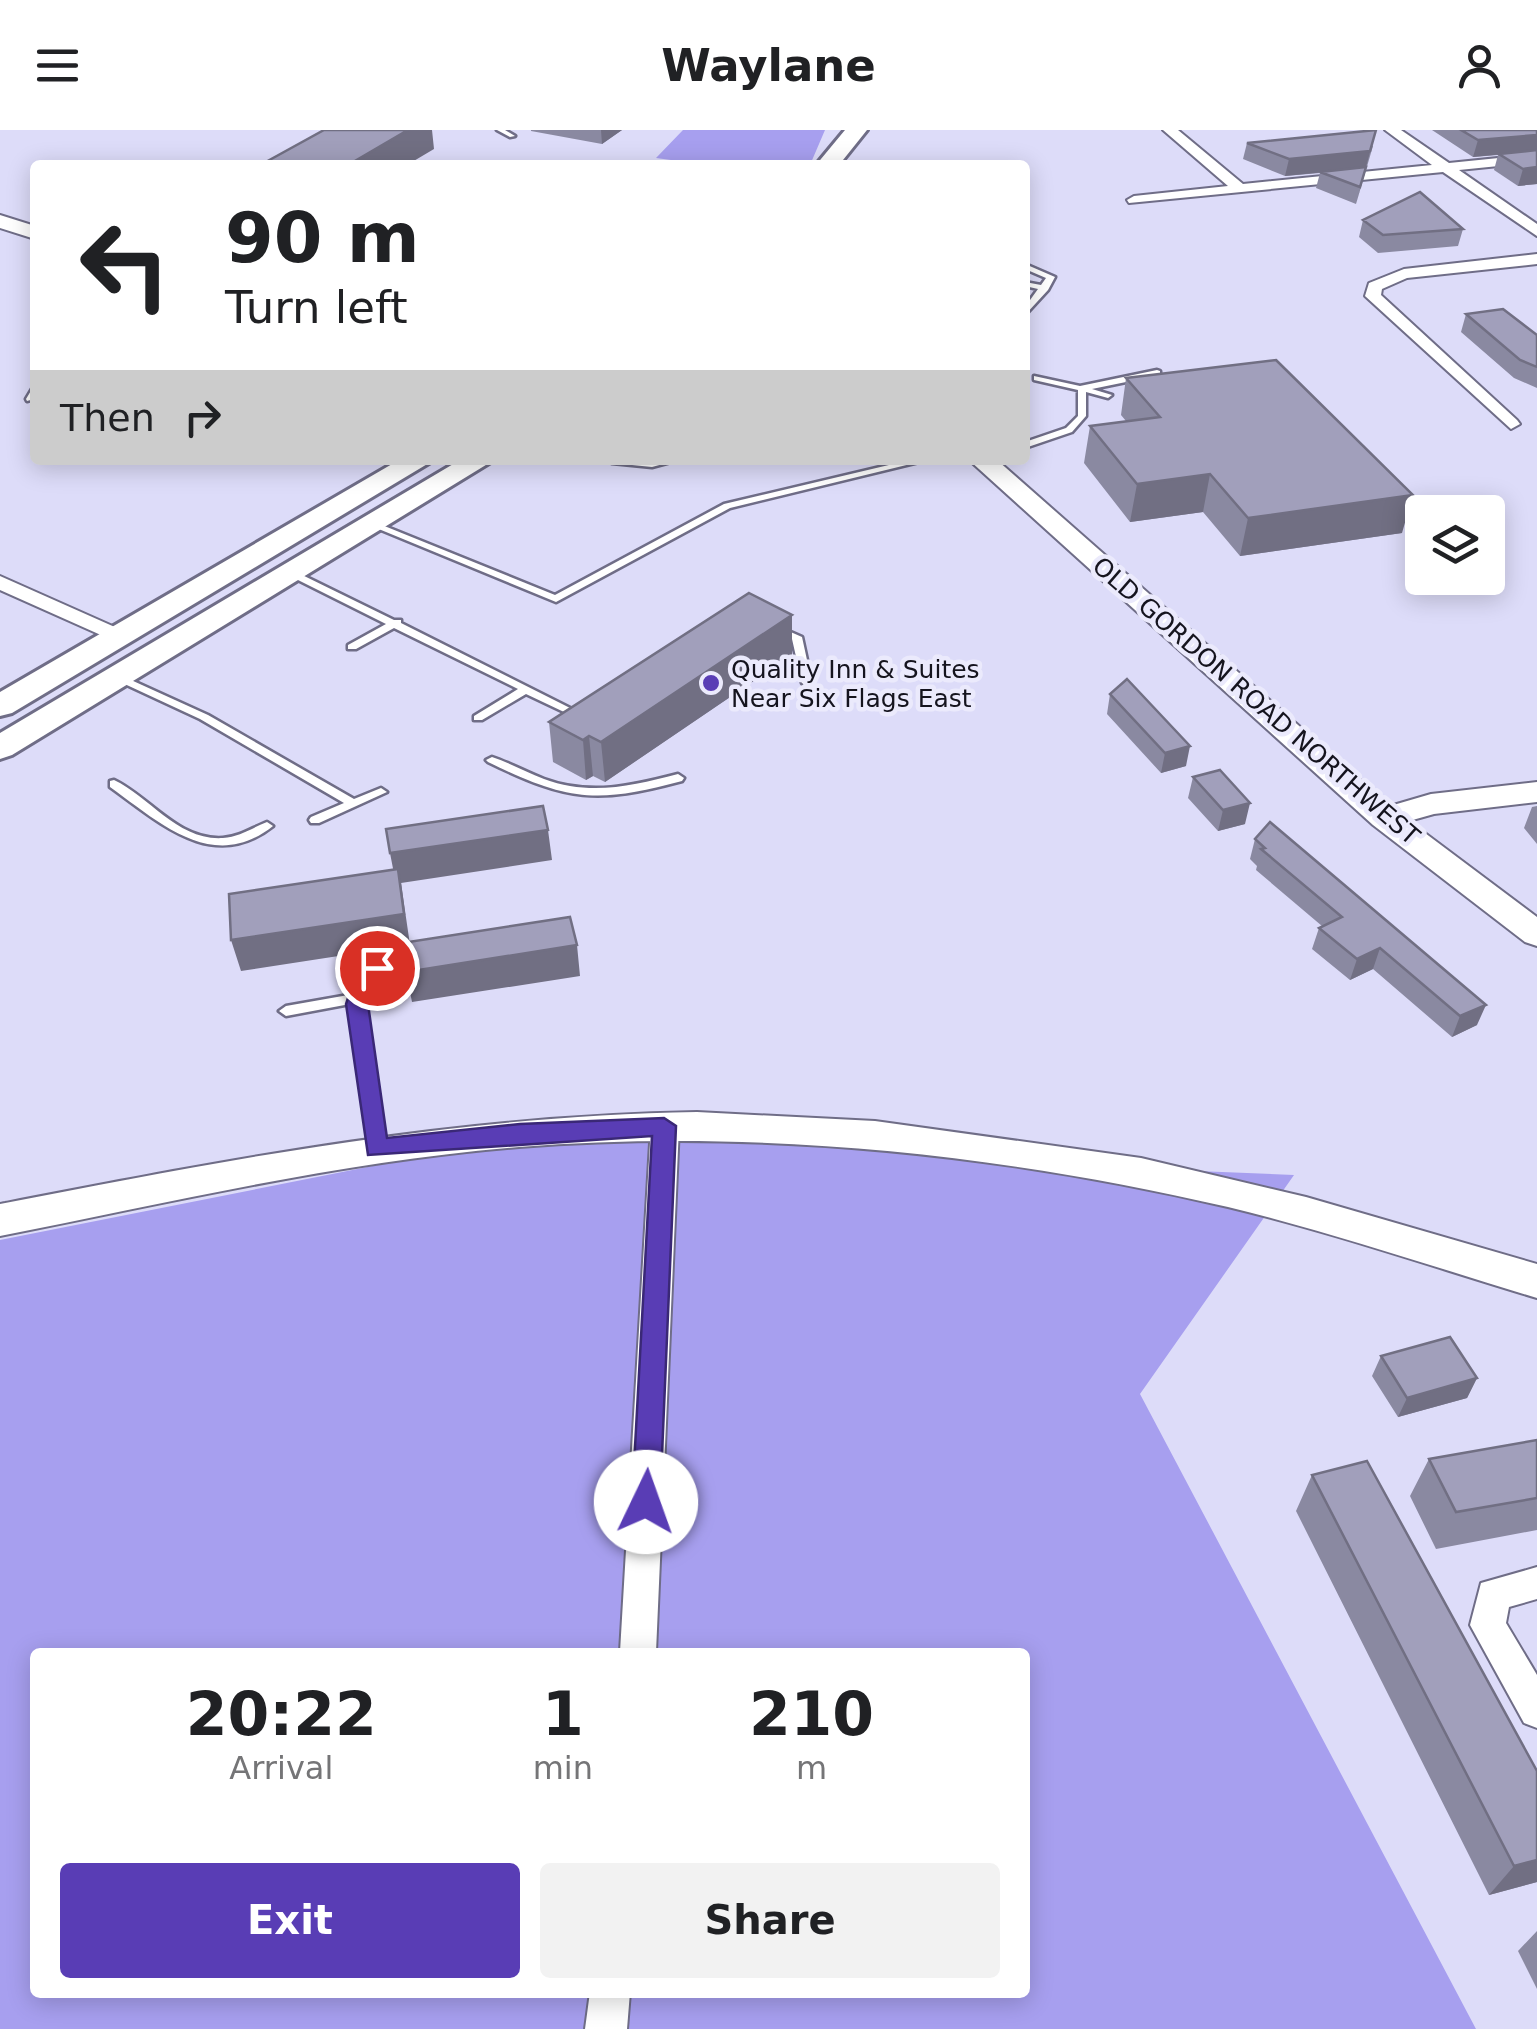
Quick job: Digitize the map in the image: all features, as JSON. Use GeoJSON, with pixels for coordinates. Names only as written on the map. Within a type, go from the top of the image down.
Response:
{"type":"FeatureCollection","features":[{"type":"Feature","properties":{"kind":"main road"},"geometry":{"type":"LineString","coordinates":[[831,160],[856,130]]}},
{"type":"Feature","properties":{"kind":"main road"},"geometry":{"type":"LineString","coordinates":[[0,221],[30,231]]}},
{"type":"Feature","properties":{"kind":"main road"},"geometry":{"type":"LineString","coordinates":[[0,238],[30,248]]}},
{"type":"Feature","properties":{"kind":"main road"},"geometry":{"type":"LineString","coordinates":[[0,706],[411,465]]}},
{"type":"Feature","properties":{"kind":"main road"},"geometry":{"type":"LineString","coordinates":[[0,748],[472,465]]}},
{"type":"Feature","properties":{"kind":"main road","name":"OLD GORDON ROAD NORTHWEST"},"geometry":{"type":"LineString","coordinates":[[988,465],[1384,818],[1537,934]]}},
{"type":"Feature","properties":{"kind":"main road"},"geometry":{"type":"LineString","coordinates":[[1384,818],[1431,804],[1537,792]]}},
{"type":"Feature","properties":{"kind":"main road"},"geometry":{"type":"LineString","coordinates":[[0,1220],[377,1148],[520,1133],[664,1126],[802,1129],[943,1141],[1086,1162],[1231,1193],[1537,1281]]}},
{"type":"Feature","properties":{"kind":"street"},"geometry":{"type":"LineString","coordinates":[[1170,130],[1240,188]]}},
{"type":"Feature","properties":{"kind":"street"},"geometry":{"type":"LineString","coordinates":[[1392,130],[1537,231]]}},
{"type":"Feature","properties":{"kind":"street"},"geometry":{"type":"LineString","coordinates":[[1134,200],[1537,158]]}},
{"type":"Feature","properties":{"kind":"street"},"geometry":{"type":"LineString","coordinates":[[1511,424],[1373,296],[1375,286],[1404,274],[1537,259]]}},
{"type":"Feature","properties":{"kind":"street"},"geometry":{"type":"LineString","coordinates":[[0,582],[119,636]]}},
{"type":"Feature","properties":{"kind":"street"},"geometry":{"type":"LineString","coordinates":[[638,1648],[664,1126]]}},
{"type":"Feature","properties":{"kind":"street"},"geometry":{"type":"LineString","coordinates":[[1537,1584],[1493,1596],[1488,1625],[1537,1710]]}},
{"type":"Feature","properties":{"kind":"street"},"geometry":{"type":"LineString","coordinates":[[606,2029],[609,1998]]}},
{"type":"Feature","properties":{"kind":"lane"},"geometry":{"type":"LineString","coordinates":[[500,130],[512,136]]}},
{"type":"Feature","properties":{"kind":"lane"},"geometry":{"type":"LineString","coordinates":[[1030,268],[1051,277],[1030,307]]}},
{"type":"Feature","properties":{"kind":"lane"},"geometry":{"type":"LineString","coordinates":[[1030,285],[1045,288]]}},
{"type":"Feature","properties":{"kind":"lane"},"geometry":{"type":"LineString","coordinates":[[1082,388],[1157,373]]}},
{"type":"Feature","properties":{"kind":"lane"},"geometry":{"type":"LineString","coordinates":[[1037,378],[1108,394]]}},
{"type":"Feature","properties":{"kind":"lane"},"geometry":{"type":"LineString","coordinates":[[1030,443],[1069,430],[1082,416],[1082,388]]}},
{"type":"Feature","properties":{"kind":"lane"},"geometry":{"type":"LineString","coordinates":[[374,525],[556,600],[728,506],[901,465]]}},
{"type":"Feature","properties":{"kind":"lane"},"geometry":{"type":"LineString","coordinates":[[294,574],[568,710]]}},
{"type":"Feature","properties":{"kind":"lane"},"geometry":{"type":"LineString","coordinates":[[352,647],[397,622]]}},
{"type":"Feature","properties":{"kind":"lane"},"geometry":{"type":"LineString","coordinates":[[762,623],[797,637],[807,683]]}},
{"type":"Feature","properties":{"kind":"lane"},"geometry":{"type":"LineString","coordinates":[[120,678],[204,717],[350,802]]}},
{"type":"Feature","properties":{"kind":"lane"},"geometry":{"type":"LineString","coordinates":[[478,718],[526,689]]}},
{"type":"Feature","properties":{"kind":"lane"},"geometry":{"type":"LineString","coordinates":[[492,760],[552,790],[604,796],[678,778]]}},
{"type":"Feature","properties":{"kind":"lane"},"geometry":{"type":"LineString","coordinates":[[114,784],[198,842],[216,846],[267,826]]}},
{"type":"Feature","properties":{"kind":"lane"},"geometry":{"type":"LineString","coordinates":[[315,820],[381,792]]}},
{"type":"Feature","properties":{"kind":"lane"},"geometry":{"type":"LineString","coordinates":[[377,1148],[358,998],[363,982],[377,968],[431,951]]}},
{"type":"Feature","properties":{"kind":"lane"},"geometry":{"type":"LineString","coordinates":[[286,1011],[358,998]]}},
{"type":"Feature","properties":{"kind":"shaded area"},"geometry":{"type":"Polygon","coordinates":[[[683,130],[825,130],[812,160],[656,158],[683,130]]]}},
{"type":"Feature","properties":{"kind":"shaded area"},"geometry":{"type":"Polygon","coordinates":[[[771,1127],[1122,1168],[1294,1175],[1140,1394],[1476,2029],[0,2029],[0,1240],[433,1154],[771,1127]]]}},
{"type":"Feature","properties":{"kind":"building"},"geometry":{"type":"Polygon","coordinates":[[[324,130],[408,130],[357,160],[269,160],[324,130]]]}},
{"type":"Feature","properties":{"kind":"building"},"geometry":{"type":"Polygon","coordinates":[[[1376,130],[1370,151],[1289,159],[1247,143],[1376,130]]]}},
{"type":"Feature","properties":{"kind":"building"},"geometry":{"type":"Polygon","coordinates":[[[1461,130],[1537,130],[1537,135],[1478,140],[1461,130]]]}},
{"type":"Feature","properties":{"kind":"building"},"geometry":{"type":"Polygon","coordinates":[[[1537,150],[1537,167],[1523,169],[1499,154],[1537,150]]]}},
{"type":"Feature","properties":{"kind":"building"},"geometry":{"type":"Polygon","coordinates":[[[1366,167],[1360,187],[1320,172],[1366,167]]]}},
{"type":"Feature","properties":{"kind":"building"},"geometry":{"type":"Polygon","coordinates":[[[1420,192],[1463,229],[1383,235],[1363,220],[1420,192]]]}},
{"type":"Feature","properties":{"kind":"building"},"geometry":{"type":"Polygon","coordinates":[[[1503,309],[1537,335],[1537,367],[1520,360],[1466,314],[1503,309]]]}},
{"type":"Feature","properties":{"kind":"building"},"geometry":{"type":"Polygon","coordinates":[[[1276,360],[1413,495],[1248,518],[1210,474],[1137,484],[1090,426],[1160,417],[1126,378],[1276,360]]]}},
{"type":"Feature","properties":{"kind":"building"},"geometry":{"type":"Polygon","coordinates":[[[749,593],[792,615],[601,742],[589,736],[583,740],[549,722],[749,593]]]}},
{"type":"Feature","properties":{"kind":"building"},"geometry":{"type":"Polygon","coordinates":[[[1127,679],[1190,746],[1165,753],[1110,694],[1127,679]]]}},
{"type":"Feature","properties":{"kind":"building"},"geometry":{"type":"Polygon","coordinates":[[[1220,770],[1250,803],[1223,810],[1193,777],[1220,770]]]}},
{"type":"Feature","properties":{"kind":"building"},"geometry":{"type":"Polygon","coordinates":[[[543,806],[548,830],[390,853],[386,829],[543,806]]]}},
{"type":"Feature","properties":{"kind":"building"},"geometry":{"type":"Polygon","coordinates":[[[1270,822],[1486,1005],[1460,1016],[1380,948],[1357,959],[1319,928],[1342,917],[1261,849],[1265,848],[1255,839],[1270,822]]]}},
{"type":"Feature","properties":{"kind":"building"},"geometry":{"type":"Polygon","coordinates":[[[398,869],[404,914],[231,940],[229,894],[398,869]]]}},
{"type":"Feature","properties":{"kind":"building"},"geometry":{"type":"Polygon","coordinates":[[[570,917],[577,945],[406,972],[402,943],[570,917]]]}},
{"type":"Feature","properties":{"kind":"building"},"geometry":{"type":"Polygon","coordinates":[[[1450,1337],[1477,1378],[1407,1398],[1381,1356],[1450,1337]]]}},
{"type":"Feature","properties":{"kind":"building"},"geometry":{"type":"Polygon","coordinates":[[[1537,1440],[1537,1498],[1456,1512],[1429,1459],[1537,1440]]]}},
{"type":"Feature","properties":{"kind":"building"},"geometry":{"type":"Polygon","coordinates":[[[1367,1461],[1537,1771],[1537,1860],[1514,1866],[1312,1475],[1367,1461]]]}},
{"type":"Feature","properties":{"kind":"place","name":"Quality Inn & Suites Near Six Flags East"},"geometry":{"type":"Point","coordinates":[711,683]}},
{"type":"Feature","properties":{"kind":"route"},"geometry":{"type":"LineString","coordinates":[[377,968],[363,982],[357,1004],[377,1148],[520,1133],[664,1126],[646,1502]]}}]}
